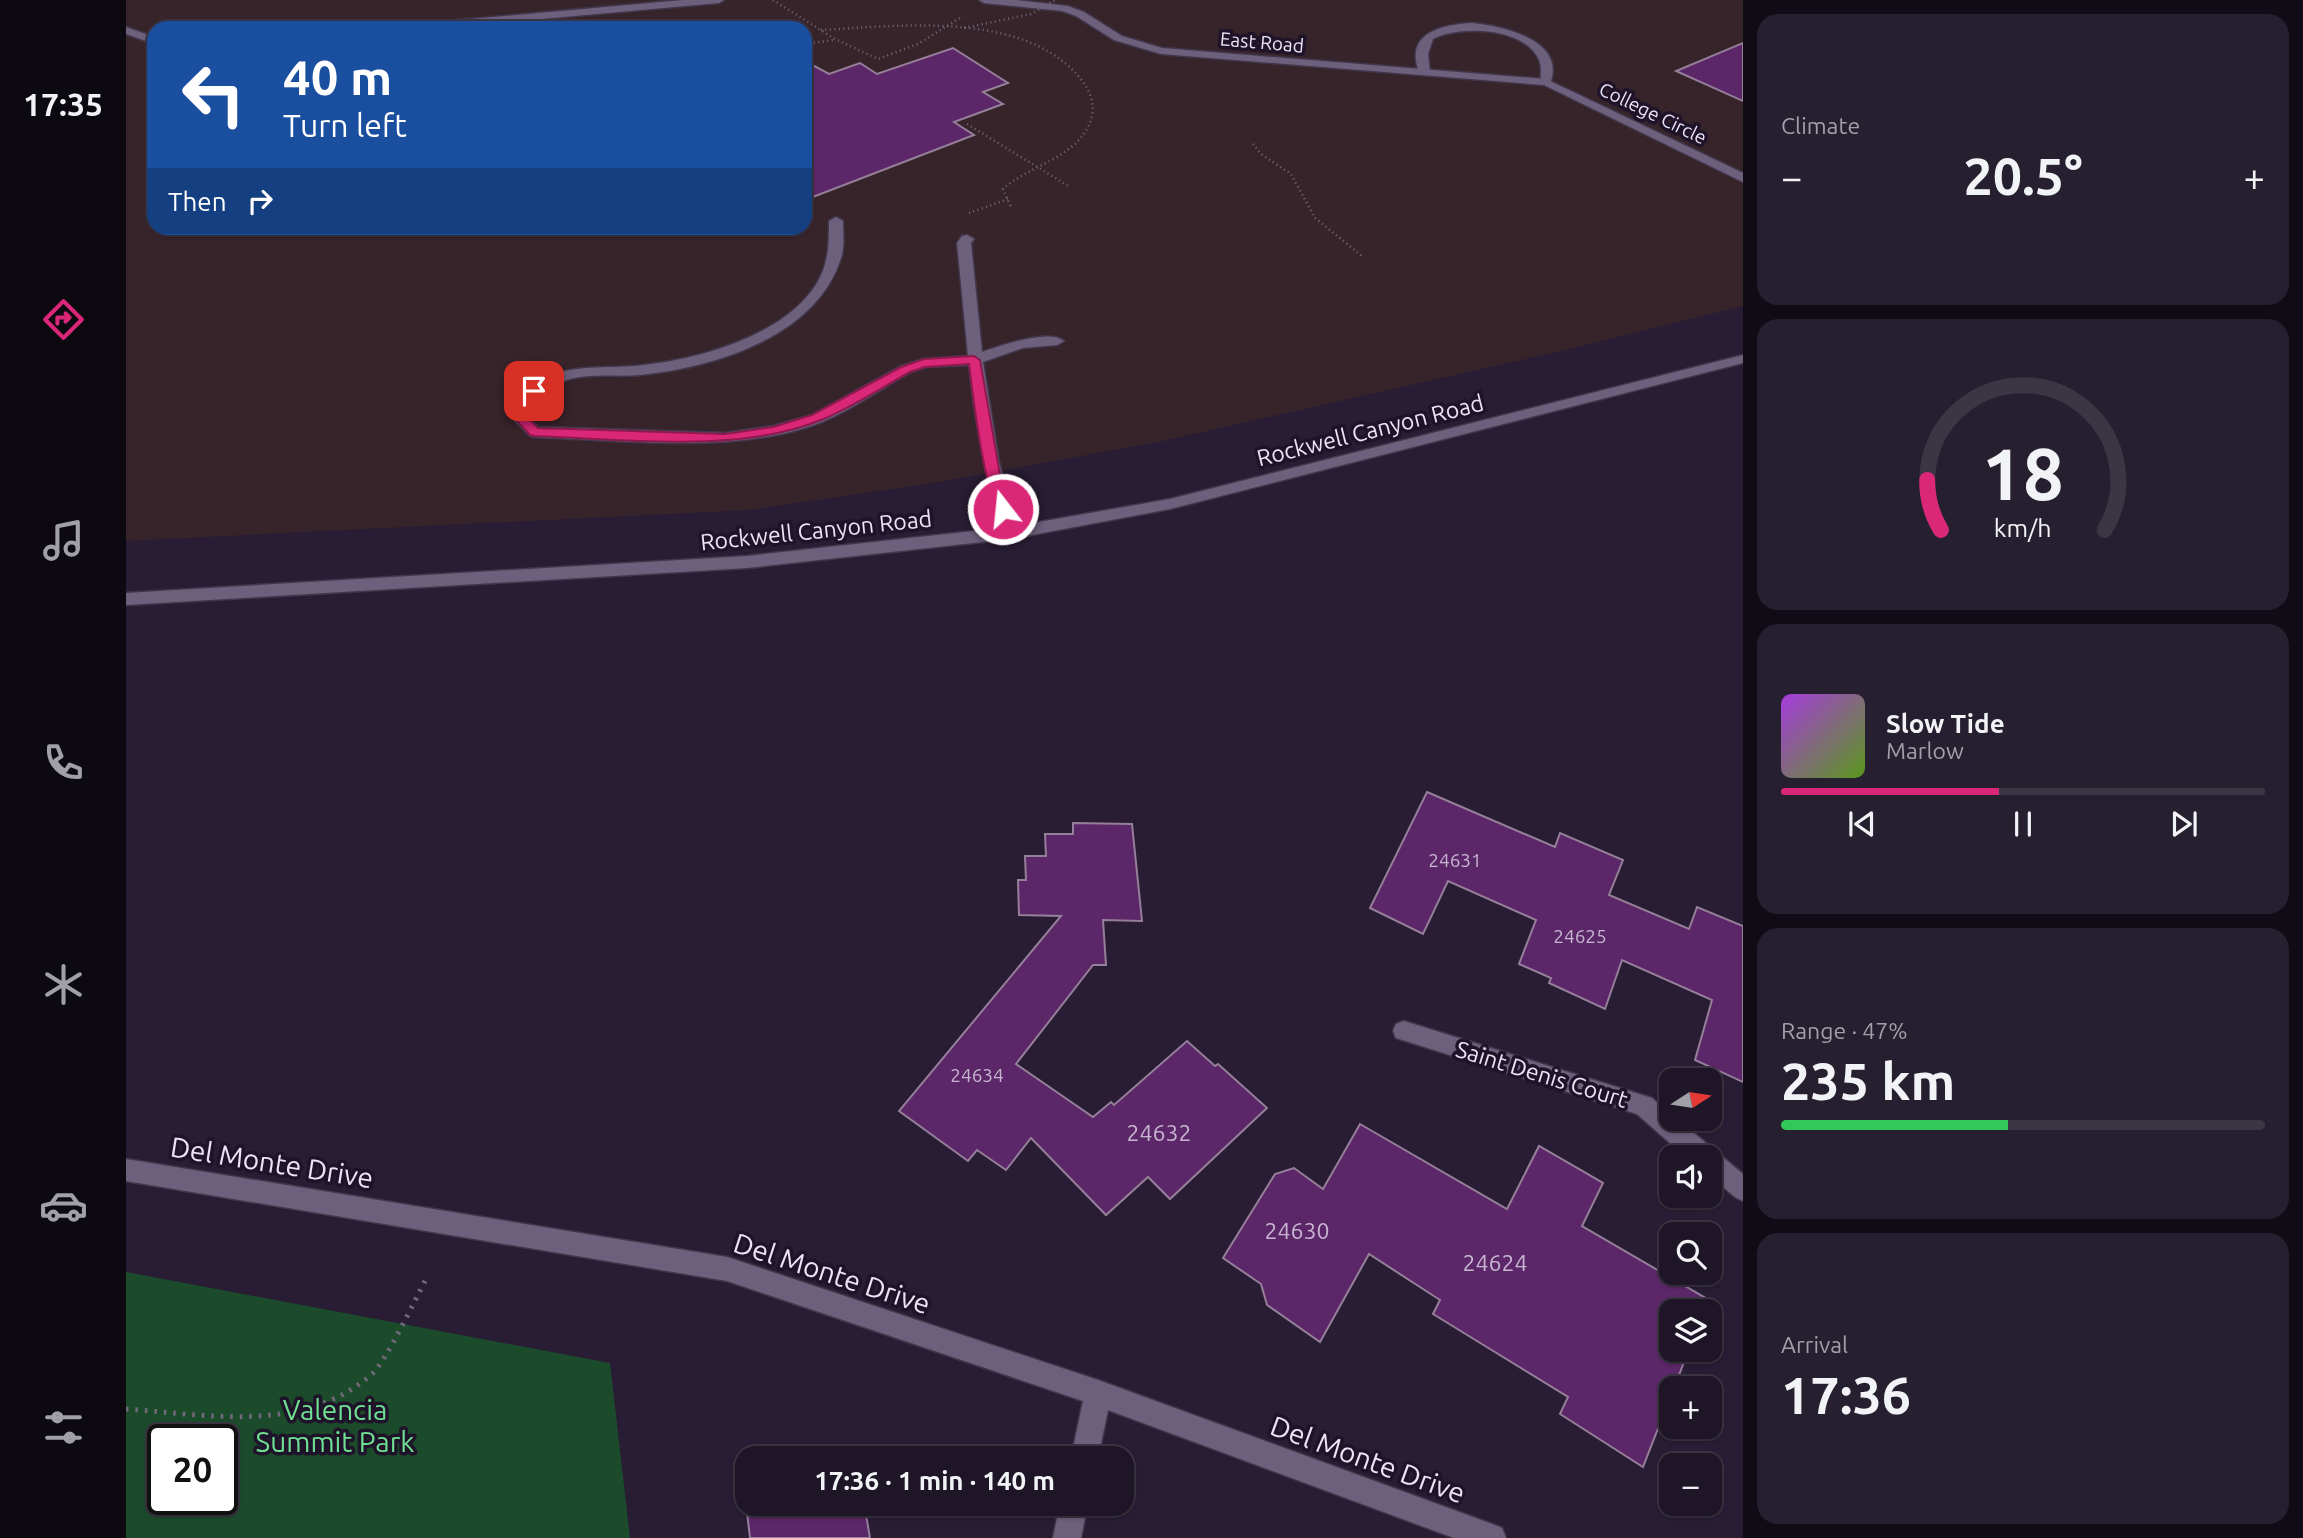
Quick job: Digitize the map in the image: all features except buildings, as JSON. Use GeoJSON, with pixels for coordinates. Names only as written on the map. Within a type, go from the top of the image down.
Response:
{"type":"FeatureCollection","features":[{"type":"Feature","properties":{"kind":"street"},"geometry":{"type":"LineString","coordinates":[[482,21],[719,0]]}},
{"type":"Feature","properties":{"kind":"street","name":"East Road"},"geometry":{"type":"LineString","coordinates":[[984,0],[1051,3],[1080,14],[1118,38],[1161,51],[1546,82]]}},
{"type":"Feature","properties":{"kind":"street"},"geometry":{"type":"LineString","coordinates":[[1424,72],[1421,59],[1424,44],[1430,36],[1464,27],[1485,27],[1516,35],[1538,49],[1547,68],[1546,82]]}},
{"type":"Feature","properties":{"kind":"street"},"geometry":{"type":"LineString","coordinates":[[126,30],[147,38]]}},
{"type":"Feature","properties":{"kind":"street","name":"College Circle"},"geometry":{"type":"LineString","coordinates":[[1546,82],[1743,178]]}},
{"type":"Feature","properties":{"kind":"street"},"geometry":{"type":"LineString","coordinates":[[836,221],[839,241],[831,276],[801,311],[759,339],[698,360],[643,370],[574,374],[553,379],[534,391],[523,406],[523,421],[534,432],[725,438],[774,430],[817,418],[906,369],[924,363],[974,360],[1021,344],[1057,341]]}},
{"type":"Feature","properties":{"kind":"street"},"geometry":{"type":"LineString","coordinates":[[967,239],[964,243],[974,360],[995,486],[1010,533]]}},
{"type":"Feature","properties":{"kind":"street","name":"Rockwell Canyon Road"},"geometry":{"type":"LineString","coordinates":[[126,598],[747,562],[1010,533],[1170,505],[1743,359]]}},
{"type":"Feature","properties":{"kind":"street","name":"Saint Denis Court"},"geometry":{"type":"LineString","coordinates":[[1404,1031],[1644,1105],[1690,1145]]}},
{"type":"Feature","properties":{"kind":"street","name":"Del Monte Drive"},"geometry":{"type":"LineString","coordinates":[[126,1170],[727,1269],[1098,1394],[1492,1538]]}},
{"type":"Feature","properties":{"kind":"street"},"geometry":{"type":"LineString","coordinates":[[1722,1171],[1743,1189]]}},
{"type":"Feature","properties":{"kind":"street"},"geometry":{"type":"LineString","coordinates":[[1087,1446],[1098,1394]]}},
{"type":"Feature","properties":{"kind":"street"},"geometry":{"type":"LineString","coordinates":[[1067,1538],[1071,1516]]}},
{"type":"Feature","properties":{"kind":"path"},"geometry":{"type":"LineString","coordinates":[[773,0],[806,21]]}},
{"type":"Feature","properties":{"kind":"path"},"geometry":{"type":"LineString","coordinates":[[964,28],[1031,14],[1051,3]]}},
{"type":"Feature","properties":{"kind":"path"},"geometry":{"type":"LineString","coordinates":[[812,24],[835,39],[878,58],[918,44],[953,23]]}},
{"type":"Feature","properties":{"kind":"path"},"geometry":{"type":"LineString","coordinates":[[821,30],[948,27],[988,31],[1034,45],[1061,59],[1081,77],[1092,96],[1093,112],[1082,135],[1065,152],[1010,180],[1003,189],[1011,207]]}},
{"type":"Feature","properties":{"kind":"path"},"geometry":{"type":"LineString","coordinates":[[812,43],[835,39]]}},
{"type":"Feature","properties":{"kind":"path"},"geometry":{"type":"LineString","coordinates":[[967,124],[1070,187]]}},
{"type":"Feature","properties":{"kind":"path"},"geometry":{"type":"LineString","coordinates":[[1253,144],[1262,154],[1291,174],[1315,218],[1362,256]]}},
{"type":"Feature","properties":{"kind":"path"},"geometry":{"type":"LineString","coordinates":[[961,217],[985,205],[1007,199]]}},
{"type":"Feature","properties":{"kind":"path"},"geometry":{"type":"LineString","coordinates":[[126,1409],[256,1418],[322,1406],[374,1373],[425,1280]]}},
{"type":"Feature","properties":{"kind":"shaded area"},"geometry":{"type":"Polygon","coordinates":[[[126,0],[1743,0],[1743,306],[1561,351],[1163,441],[934,483],[748,510],[126,541],[126,0]]]}},
{"type":"Feature","properties":{"kind":"green space","name":"Valencia Summit Park"},"geometry":{"type":"Polygon","coordinates":[[[126,1272],[610,1363],[630,1538],[126,1538],[126,1272]]]}},
{"type":"Feature","properties":{"kind":"route"},"geometry":{"type":"LineString","coordinates":[[534,391],[523,406],[523,421],[534,432],[725,438],[774,430],[817,418],[906,369],[924,363],[974,360],[995,486],[1003,509]]}}]}
